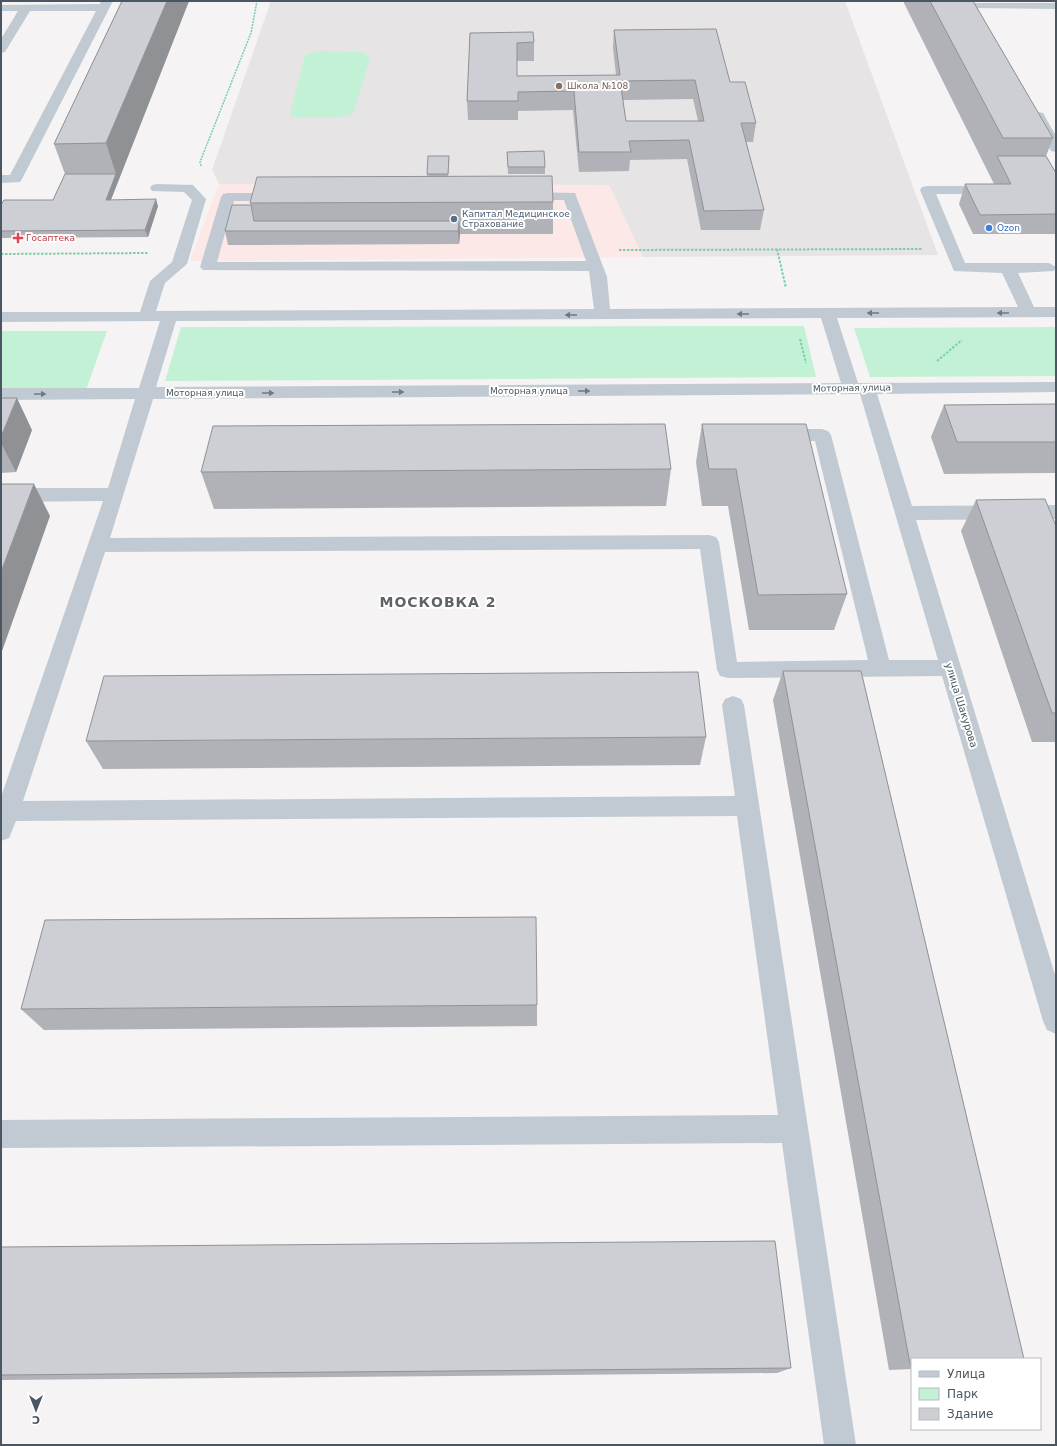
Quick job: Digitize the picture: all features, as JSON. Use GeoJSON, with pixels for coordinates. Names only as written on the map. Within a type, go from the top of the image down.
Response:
{"type":"FeatureCollection","features":[{"type":"Feature","properties":{"kind":"street"},"geometry":{"type":"LineString","coordinates":[[1,8],[105,4]]}},
{"type":"Feature","properties":{"kind":"street"},"geometry":{"type":"LineString","coordinates":[[1,179],[15,179],[105,4]]}},
{"type":"Feature","properties":{"kind":"street"},"geometry":{"type":"LineString","coordinates":[[973,4],[1056,6]]}},
{"type":"Feature","properties":{"kind":"street"},"geometry":{"type":"LineString","coordinates":[[973,4],[982,20]]}},
{"type":"Feature","properties":{"kind":"street"},"geometry":{"type":"LineString","coordinates":[[1,50],[26,8]]}},
{"type":"Feature","properties":{"kind":"street"},"geometry":{"type":"LineString","coordinates":[[1033,108],[1056,148]]}},
{"type":"Feature","properties":{"kind":"street"},"geometry":{"type":"LineString","coordinates":[[146,317],[158,281],[179,264],[199,199],[188,188],[157,188]]}},
{"type":"Feature","properties":{"kind":"street"},"geometry":{"type":"LineString","coordinates":[[977,190],[927,190],[959,268],[1049,268]]}},
{"type":"Feature","properties":{"kind":"street"},"geometry":{"type":"LineString","coordinates":[[507,196],[570,196],[599,277],[603,314]]}},
{"type":"Feature","properties":{"kind":"street"},"geometry":{"type":"LineString","coordinates":[[292,197],[228,197],[208,268],[595,266]]}},
{"type":"Feature","properties":{"kind":"street"},"geometry":{"type":"LineString","coordinates":[[1008,268],[1028,312]]}},
{"type":"Feature","properties":{"kind":"street"},"geometry":{"type":"LineString","coordinates":[[1,317],[1056,312]]}},
{"type":"Feature","properties":{"kind":"street","name":"улица Шакурова"},"geometry":{"type":"LineString","coordinates":[[828,314],[859,388],[905,513],[1056,1021]]}},
{"type":"Feature","properties":{"kind":"street"},"geometry":{"type":"LineString","coordinates":[[169,317],[116,494],[4,821],[747,806]]}},
{"type":"Feature","properties":{"kind":"street","name":"Моторная улица"},"geometry":{"type":"LineString","coordinates":[[1,394],[1056,386]]}},
{"type":"Feature","properties":{"kind":"street"},"geometry":{"type":"LineString","coordinates":[[759,435],[822,435],[881,669]]}},
{"type":"Feature","properties":{"kind":"street"},"geometry":{"type":"LineString","coordinates":[[1,495],[116,494]]}},
{"type":"Feature","properties":{"kind":"street"},"geometry":{"type":"LineString","coordinates":[[905,513],[1050,512],[1051,531]]}},
{"type":"Feature","properties":{"kind":"street"},"geometry":{"type":"LineString","coordinates":[[98,545],[709,542],[728,670],[951,668]]}},
{"type":"Feature","properties":{"kind":"street"},"geometry":{"type":"LineString","coordinates":[[733,705],[840,1445]]}},
{"type":"Feature","properties":{"kind":"street"},"geometry":{"type":"LineString","coordinates":[[1,1134],[794,1129]]}},
{"type":"Feature","properties":{"kind":"path"},"geometry":{"type":"LineString","coordinates":[[196,196],[204,177],[200,162],[251,33],[257,1]]}},
{"type":"Feature","properties":{"kind":"path"},"geometry":{"type":"LineString","coordinates":[[776,249],[787,295]]}},
{"type":"Feature","properties":{"kind":"path"},"geometry":{"type":"LineString","coordinates":[[799,335],[807,369]]}},
{"type":"Feature","properties":{"kind":"shaded area","name":"Школа №108"},"geometry":{"type":"Polygon","coordinates":[[[271,1],[845,1],[938,255],[643,257],[609,185],[219,184],[212,170],[271,1]]]}},
{"type":"Feature","properties":{"kind":"shaded area"},"geometry":{"type":"Polygon","coordinates":[[[219,184],[609,185],[643,257],[190,261],[219,184]]]}},
{"type":"Feature","properties":{"kind":"green space"},"geometry":{"type":"Polygon","coordinates":[[[316,51],[362,52],[370,57],[354,112],[351,115],[332,118],[293,117],[290,114],[305,55],[316,51]]]}},
{"type":"Feature","properties":{"kind":"green space"},"geometry":{"type":"Polygon","coordinates":[[[804,326],[816,377],[165,381],[181,327],[804,326]]]}},
{"type":"Feature","properties":{"kind":"green space"},"geometry":{"type":"Polygon","coordinates":[[[1056,327],[1056,376],[870,377],[854,328],[1056,327]]]}},
{"type":"Feature","properties":{"kind":"green space"},"geometry":{"type":"Polygon","coordinates":[[[1,331],[107,331],[86,390],[1,390],[1,331]]]}},
{"type":"Feature","properties":{"kind":"building"},"geometry":{"type":"Polygon","coordinates":[[[122,1],[167,1],[106,143],[54,144],[122,1]]]}},
{"type":"Feature","properties":{"kind":"building"},"geometry":{"type":"Polygon","coordinates":[[[930,1],[973,1],[1053,138],[1003,138],[930,1]]]}},
{"type":"Feature","properties":{"kind":"building","name":"Школа №108"},"geometry":{"type":"Polygon","coordinates":[[[716,29],[730,82],[745,82],[756,123],[741,123],[764,210],[704,211],[689,140],[629,141],[631,152],[579,152],[574,91],[518,92],[518,101],[467,101],[470,33],[533,32],[534,42],[517,43],[517,76],[620,75],[614,30],[716,29]],[[695,80],[620,81],[626,121],[704,121],[695,80]]]}},
{"type":"Feature","properties":{"kind":"building"},"geometry":{"type":"Polygon","coordinates":[[[544,151],[545,167],[508,167],[507,152],[544,151]]]}},
{"type":"Feature","properties":{"kind":"building"},"geometry":{"type":"Polygon","coordinates":[[[428,156],[449,156],[448,174],[427,174],[428,156]]]}},
{"type":"Feature","properties":{"kind":"building"},"geometry":{"type":"Polygon","coordinates":[[[997,156],[1046,156],[1056,173],[1056,214],[980,215],[965,184],[1011,184],[997,156]]]}},
{"type":"Feature","properties":{"kind":"building"},"geometry":{"type":"Polygon","coordinates":[[[65,174],[116,174],[106,200],[156,199],[145,230],[1,231],[1,205],[4,200],[53,200],[65,174]]]}},
{"type":"Feature","properties":{"kind":"building"},"geometry":{"type":"Polygon","coordinates":[[[552,176],[553,202],[250,203],[257,177],[552,176]]]}},
{"type":"Feature","properties":{"kind":"building"},"geometry":{"type":"Polygon","coordinates":[[[232,205],[251,205],[254,221],[459,221],[458,231],[225,231],[232,205]]]}},
{"type":"Feature","properties":{"kind":"building"},"geometry":{"type":"Polygon","coordinates":[[[1,398],[17,398],[1,437],[1,398]]]}},
{"type":"Feature","properties":{"kind":"building"},"geometry":{"type":"Polygon","coordinates":[[[1056,404],[1056,442],[957,442],[944,405],[1056,404]]]}},
{"type":"Feature","properties":{"kind":"building"},"geometry":{"type":"Polygon","coordinates":[[[665,424],[671,469],[201,472],[213,426],[665,424]]]}},
{"type":"Feature","properties":{"kind":"building"},"geometry":{"type":"Polygon","coordinates":[[[702,424],[806,424],[847,594],[758,595],[736,469],[709,469],[702,424]]]}},
{"type":"Feature","properties":{"kind":"building"},"geometry":{"type":"Polygon","coordinates":[[[1,484],[34,484],[1,572],[1,484]]]}},
{"type":"Feature","properties":{"kind":"building"},"geometry":{"type":"Polygon","coordinates":[[[1045,499],[1056,526],[1056,713],[1052,713],[976,500],[1045,499]]]}},
{"type":"Feature","properties":{"kind":"building"},"geometry":{"type":"Polygon","coordinates":[[[783,671],[861,671],[1024,1358],[911,1358],[910,1364],[783,671]]]}},
{"type":"Feature","properties":{"kind":"building"},"geometry":{"type":"Polygon","coordinates":[[[698,672],[706,737],[86,741],[104,676],[698,672]]]}},
{"type":"Feature","properties":{"kind":"building"},"geometry":{"type":"Polygon","coordinates":[[[536,917],[537,1005],[21,1009],[45,920],[536,917]]]}},
{"type":"Feature","properties":{"kind":"building"},"geometry":{"type":"Polygon","coordinates":[[[775,1241],[791,1368],[1,1375],[1,1247],[775,1241]]]}},
{"type":"Feature","properties":{"kind":"place","name":"Школа №108"},"geometry":{"type":"Point","coordinates":[559,86]}},
{"type":"Feature","properties":{"kind":"place","name":"Капитал Медицинское Страхование"},"geometry":{"type":"Point","coordinates":[454,219]}},
{"type":"Feature","properties":{"kind":"place","name":"Ozon"},"geometry":{"type":"Point","coordinates":[989,228]}},
{"type":"Feature","properties":{"kind":"place","name":"Госаптека"},"geometry":{"type":"Point","coordinates":[18,238]}},
{"type":"Feature","properties":{"kind":"district","name":"МОСКОВКА 2"},"geometry":{"type":"Point","coordinates":[438,602]}}]}
